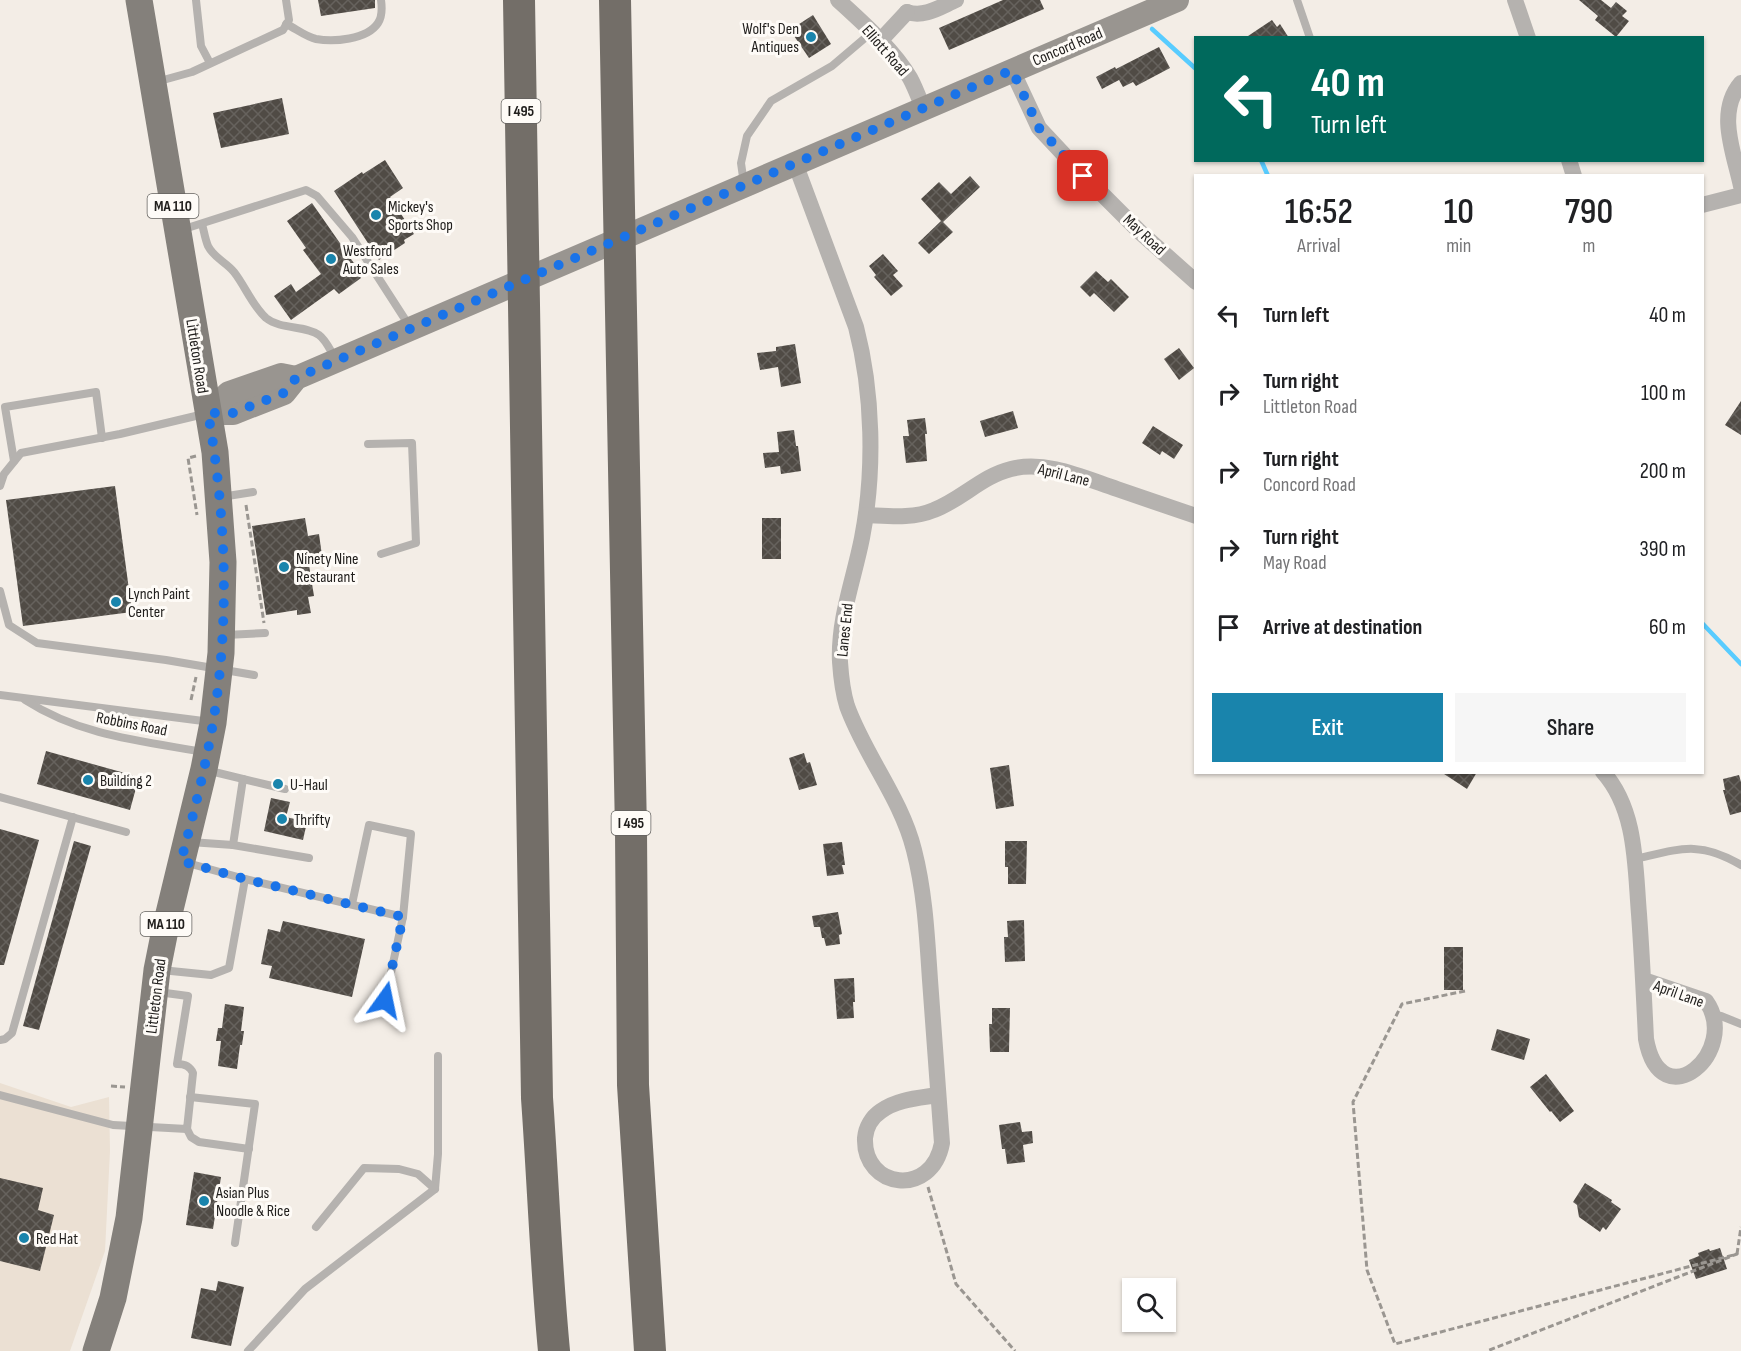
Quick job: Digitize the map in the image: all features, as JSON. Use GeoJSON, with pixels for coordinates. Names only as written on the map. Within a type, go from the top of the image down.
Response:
{"type":"FeatureCollection","features":[{"type":"Feature","properties":{"kind":"highway","name":"I 495"},"geometry":{"type":"LineString","coordinates":[[519,0],[537,1098],[554,1351]]}},
{"type":"Feature","properties":{"kind":"highway","name":"I 495"},"geometry":{"type":"LineString","coordinates":[[615,0],[631,832],[633,1085],[650,1351]]}},
{"type":"Feature","properties":{"kind":"main road","name":"Littleton Road"},"geometry":{"type":"LineString","coordinates":[[96,1351],[113,1298],[129,1218],[156,980],[165,930],[213,723],[209,668],[222,635],[223,562],[239,494],[215,452],[208,413],[190,227],[152,83],[139,0]]}},
{"type":"Feature","properties":{"kind":"main road","name":"Concord Road"},"geometry":{"type":"LineString","coordinates":[[208,413],[233,413],[284,393],[296,378],[1177,0]]}},
{"type":"Feature","properties":{"kind":"street","name":"Elliott Road"},"geometry":{"type":"LineString","coordinates":[[837,0],[876,37],[910,78],[923,108]]}},
{"type":"Feature","properties":{"kind":"street"},"geometry":{"type":"LineString","coordinates":[[876,37],[906,6],[914,14],[921,14],[956,0]]}},
{"type":"Feature","properties":{"kind":"street"},"geometry":{"type":"LineString","coordinates":[[1515,0],[1527,36]]}},
{"type":"Feature","properties":{"kind":"street","name":"May Road"},"geometry":{"type":"LineString","coordinates":[[1012,70],[1039,128],[1100,192],[1194,280]]}},
{"type":"Feature","properties":{"kind":"street"},"geometry":{"type":"LineString","coordinates":[[1741,83],[1732,97],[1728,119],[1741,186]]}},
{"type":"Feature","properties":{"kind":"street","name":"Lanes End"},"geometry":{"type":"LineString","coordinates":[[795,163],[849,306],[862,348],[870,429],[869,491],[866,515],[842,623],[840,642],[842,683],[855,725],[907,826],[924,896],[942,1143],[940,1155],[934,1166],[925,1174]]}},
{"type":"Feature","properties":{"kind":"street"},"geometry":{"type":"LineString","coordinates":[[1704,204],[1741,195]]}},
{"type":"Feature","properties":{"kind":"street","name":"April Lane"},"geometry":{"type":"LineString","coordinates":[[866,515],[909,516],[928,512],[998,473],[1028,466],[1044,467],[1076,475],[1194,515]]}},
{"type":"Feature","properties":{"kind":"street","name":"April Lane"},"geometry":{"type":"LineString","coordinates":[[1604,774],[1617,793],[1625,812],[1635,859],[1648,1049],[1652,1058],[1666,1072],[1676,1076],[1696,1076],[1706,1072],[1721,1057],[1727,1037],[1725,1026],[1715,1007],[1706,1001],[1644,980]]}},
{"type":"Feature","properties":{"kind":"street"},"geometry":{"type":"LineString","coordinates":[[925,1174],[900,1181],[876,1170],[865,1146],[866,1133],[871,1121],[880,1111],[903,1101],[938,1095]]}},
{"type":"Feature","properties":{"kind":"lane"},"geometry":{"type":"LineString","coordinates":[[196,0],[201,46],[210,63]]}},
{"type":"Feature","properties":{"kind":"lane"},"geometry":{"type":"LineString","coordinates":[[152,83],[192,72],[283,30],[289,20],[286,0]]}},
{"type":"Feature","properties":{"kind":"lane"},"geometry":{"type":"LineString","coordinates":[[286,24],[315,39],[349,39],[367,33],[378,23],[382,8],[381,0]]}},
{"type":"Feature","properties":{"kind":"lane"},"geometry":{"type":"LineString","coordinates":[[1297,0],[1309,36]]}},
{"type":"Feature","properties":{"kind":"lane"},"geometry":{"type":"LineString","coordinates":[[744,185],[741,163],[747,136],[771,101],[832,66],[876,37]]}},
{"type":"Feature","properties":{"kind":"lane"},"geometry":{"type":"LineString","coordinates":[[337,361],[320,336],[309,330],[276,323],[267,318],[235,272],[216,257],[190,227],[306,190],[317,196],[352,237],[411,328]]}},
{"type":"Feature","properties":{"kind":"lane"},"geometry":{"type":"LineString","coordinates":[[14,461],[5,407],[96,392],[102,438]]}},
{"type":"Feature","properties":{"kind":"lane"},"geometry":{"type":"LineString","coordinates":[[0,486],[4,474],[21,453],[102,438],[208,413]]}},
{"type":"Feature","properties":{"kind":"lane"},"geometry":{"type":"LineString","coordinates":[[368,444],[412,443],[416,543],[381,554]]}},
{"type":"Feature","properties":{"kind":"lane"},"geometry":{"type":"LineString","coordinates":[[0,591],[9,625],[37,643],[254,675]]}},
{"type":"Feature","properties":{"kind":"lane"},"geometry":{"type":"LineString","coordinates":[[222,635],[265,633]]}},
{"type":"Feature","properties":{"kind":"lane","name":"Robbins Road"},"geometry":{"type":"LineString","coordinates":[[0,696],[213,723]]}},
{"type":"Feature","properties":{"kind":"lane","name":"Robbins Road"},"geometry":{"type":"LineString","coordinates":[[22,698],[42,711],[85,729],[205,761],[243,779],[285,789]]}},
{"type":"Feature","properties":{"kind":"lane"},"geometry":{"type":"LineString","coordinates":[[233,845],[243,779]]}},
{"type":"Feature","properties":{"kind":"lane"},"geometry":{"type":"LineString","coordinates":[[0,797],[126,832]]}},
{"type":"Feature","properties":{"kind":"lane"},"geometry":{"type":"LineString","coordinates":[[0,1040],[12,1033],[73,818]]}},
{"type":"Feature","properties":{"kind":"lane"},"geometry":{"type":"LineString","coordinates":[[352,904],[369,825],[411,834],[403,917],[385,1000]]}},
{"type":"Feature","properties":{"kind":"lane"},"geometry":{"type":"LineString","coordinates":[[184,851],[233,845],[309,858]]}},
{"type":"Feature","properties":{"kind":"lane"},"geometry":{"type":"LineString","coordinates":[[1635,859],[1682,848],[1708,850],[1726,856],[1741,865]]}},
{"type":"Feature","properties":{"kind":"lane"},"geometry":{"type":"LineString","coordinates":[[184,851],[245,879],[403,917]]}},
{"type":"Feature","properties":{"kind":"lane"},"geometry":{"type":"LineString","coordinates":[[156,980],[211,975],[230,968],[245,879]]}},
{"type":"Feature","properties":{"kind":"lane"},"geometry":{"type":"LineString","coordinates":[[156,980],[188,996],[177,1064],[184,1064],[191,1068],[193,1073],[187,1129],[191,1137],[199,1142],[249,1149]]}},
{"type":"Feature","properties":{"kind":"lane"},"geometry":{"type":"LineString","coordinates":[[1721,1016],[1741,1024]]}},
{"type":"Feature","properties":{"kind":"lane"},"geometry":{"type":"LineString","coordinates":[[248,1351],[305,1289],[435,1189],[438,1154],[438,1056]]}},
{"type":"Feature","properties":{"kind":"lane"},"geometry":{"type":"LineString","coordinates":[[0,1095],[113,1125],[187,1129]]}},
{"type":"Feature","properties":{"kind":"lane"},"geometry":{"type":"LineString","coordinates":[[190,1097],[255,1104],[235,1243]]}},
{"type":"Feature","properties":{"kind":"lane"},"geometry":{"type":"LineString","coordinates":[[316,1227],[364,1168],[399,1169],[418,1174],[435,1189]]}},
{"type":"Feature","properties":{"kind":"path"},"geometry":{"type":"LineString","coordinates":[[199,523],[188,458],[215,452]]}},
{"type":"Feature","properties":{"kind":"path"},"geometry":{"type":"LineString","coordinates":[[239,494],[265,633]]}},
{"type":"Feature","properties":{"kind":"path"},"geometry":{"type":"LineString","coordinates":[[191,700],[209,668]]}},
{"type":"Feature","properties":{"kind":"path"},"geometry":{"type":"LineString","coordinates":[[1465,992],[1402,1004],[1353,1101],[1366,1270],[1395,1344],[1737,1254]]}},
{"type":"Feature","properties":{"kind":"path"},"geometry":{"type":"LineString","coordinates":[[925,1174],[956,1284],[1015,1351]]}},
{"type":"Feature","properties":{"kind":"path"},"geometry":{"type":"LineString","coordinates":[[1737,1254],[1741,1227]]}},
{"type":"Feature","properties":{"kind":"path"},"geometry":{"type":"LineString","coordinates":[[1488,1351],[1737,1254]]}},
{"type":"Feature","properties":{"kind":"shaded area"},"geometry":{"type":"Polygon","coordinates":[[[0,1083],[71,1107],[109,1097],[110,1151],[105,1251],[70,1351],[0,1351],[0,1083]]]}},
{"type":"Feature","properties":{"kind":"building"},"geometry":{"type":"Polygon","coordinates":[[[318,0],[375,0],[375,8],[321,16],[318,0]]]}},
{"type":"Feature","properties":{"kind":"building"},"geometry":{"type":"Polygon","coordinates":[[[1003,0],[1040,0],[1044,9],[949,50],[939,28],[1003,0]]]}},
{"type":"Feature","properties":{"kind":"building"},"geometry":{"type":"Polygon","coordinates":[[[1579,0],[1601,0],[1611,8],[1616,2],[1627,11],[1622,16],[1629,21],[1615,36],[1595,20],[1598,16],[1579,0]]]}},
{"type":"Feature","properties":{"kind":"building","name":"Wolf's Den Antiques"},"geometry":{"type":"Polygon","coordinates":[[[813,15],[831,44],[809,58],[790,30],[813,15]]]}},
{"type":"Feature","properties":{"kind":"building"},"geometry":{"type":"Polygon","coordinates":[[[1272,20],[1277,27],[1280,24],[1288,36],[1248,36],[1272,20]]]}},
{"type":"Feature","properties":{"kind":"building"},"geometry":{"type":"Polygon","coordinates":[[[1159,47],[1170,68],[1136,86],[1133,82],[1123,87],[1119,80],[1102,89],[1096,77],[1159,47]]]}},
{"type":"Feature","properties":{"kind":"building"},"geometry":{"type":"Polygon","coordinates":[[[282,98],[289,134],[221,148],[213,113],[282,98]]]}},
{"type":"Feature","properties":{"kind":"building","name":"Mickey's Sports Shop"},"geometry":{"type":"Polygon","coordinates":[[[385,160],[403,188],[390,197],[414,234],[404,240],[405,243],[379,260],[334,191],[385,160]]]}},
{"type":"Feature","properties":{"kind":"building"},"geometry":{"type":"Polygon","coordinates":[[[970,176],[980,187],[943,222],[953,232],[929,254],[918,243],[941,221],[921,199],[939,182],[951,194],[970,176]]]}},
{"type":"Feature","properties":{"kind":"building","name":"Westford Auto Sales"},"geometry":{"type":"Polygon","coordinates":[[[312,203],[358,269],[356,271],[361,278],[339,294],[334,289],[291,320],[274,296],[291,284],[296,292],[321,274],[303,250],[306,248],[287,221],[312,203]]]}},
{"type":"Feature","properties":{"kind":"building"},"geometry":{"type":"Polygon","coordinates":[[[883,254],[898,271],[893,275],[903,286],[891,296],[874,277],[876,275],[869,266],[883,254]]]}},
{"type":"Feature","properties":{"kind":"building"},"geometry":{"type":"Polygon","coordinates":[[[1096,271],[1108,282],[1111,279],[1129,297],[1114,312],[1094,293],[1090,297],[1080,287],[1096,271]]]}},
{"type":"Feature","properties":{"kind":"building"},"geometry":{"type":"Polygon","coordinates":[[[795,344],[801,383],[781,387],[778,367],[760,370],[757,353],[776,351],[776,347],[795,344]]]}},
{"type":"Feature","properties":{"kind":"building"},"geometry":{"type":"Polygon","coordinates":[[[1179,348],[1194,368],[1179,380],[1164,359],[1179,348]]]}},
{"type":"Feature","properties":{"kind":"building"},"geometry":{"type":"Polygon","coordinates":[[[1741,401],[1741,435],[1725,425],[1741,401]]]}},
{"type":"Feature","properties":{"kind":"building"},"geometry":{"type":"Polygon","coordinates":[[[1013,411],[1018,428],[985,437],[980,421],[1013,411]]]}},
{"type":"Feature","properties":{"kind":"building"},"geometry":{"type":"Polygon","coordinates":[[[925,418],[927,461],[906,463],[903,436],[909,436],[907,420],[925,418]]]}},
{"type":"Feature","properties":{"kind":"building"},"geometry":{"type":"Polygon","coordinates":[[[1153,426],[1183,445],[1174,459],[1162,451],[1160,455],[1142,443],[1153,426]]]}},
{"type":"Feature","properties":{"kind":"building"},"geometry":{"type":"Polygon","coordinates":[[[794,430],[801,471],[781,474],[780,466],[765,468],[763,453],[779,452],[777,432],[794,430]]]}},
{"type":"Feature","properties":{"kind":"building"},"geometry":{"type":"Polygon","coordinates":[[[115,486],[132,612],[23,626],[6,500],[115,486]]]}},
{"type":"Feature","properties":{"kind":"building","name":"Ninety Nine Restaurant"},"geometry":{"type":"Polygon","coordinates":[[[305,518],[308,536],[319,534],[323,563],[309,565],[314,596],[308,597],[311,613],[297,615],[297,610],[266,615],[252,526],[305,518]]]}},
{"type":"Feature","properties":{"kind":"building"},"geometry":{"type":"Polygon","coordinates":[[[762,518],[781,518],[781,559],[762,559],[762,518]]]}},
{"type":"Feature","properties":{"kind":"building","name":"Building 2"},"geometry":{"type":"Polygon","coordinates":[[[46,751],[139,777],[130,810],[37,784],[46,751]]]}},
{"type":"Feature","properties":{"kind":"building"},"geometry":{"type":"Polygon","coordinates":[[[804,753],[807,763],[810,762],[817,785],[799,790],[789,758],[804,753]]]}},
{"type":"Feature","properties":{"kind":"building"},"geometry":{"type":"Polygon","coordinates":[[[1009,765],[1014,806],[996,809],[990,768],[1009,765]]]}},
{"type":"Feature","properties":{"kind":"building"},"geometry":{"type":"Polygon","coordinates":[[[1444,774],[1476,774],[1467,789],[1444,774]]]}},
{"type":"Feature","properties":{"kind":"building"},"geometry":{"type":"Polygon","coordinates":[[[1739,775],[1741,812],[1730,815],[1723,790],[1725,790],[1723,779],[1739,775]]]}},
{"type":"Feature","properties":{"kind":"building","name":"Thrifty"},"geometry":{"type":"Polygon","coordinates":[[[271,798],[290,802],[286,817],[307,822],[303,840],[264,831],[271,798]]]}},
{"type":"Feature","properties":{"kind":"building"},"geometry":{"type":"Polygon","coordinates":[[[0,829],[39,840],[4,965],[0,965],[0,829]]]}},
{"type":"Feature","properties":{"kind":"building"},"geometry":{"type":"Polygon","coordinates":[[[74,841],[91,846],[39,1030],[23,1026],[74,841]]]}},
{"type":"Feature","properties":{"kind":"building"},"geometry":{"type":"Polygon","coordinates":[[[1005,841],[1027,841],[1026,884],[1008,884],[1008,867],[1005,867],[1005,841]]]}},
{"type":"Feature","properties":{"kind":"building"},"geometry":{"type":"Polygon","coordinates":[[[842,842],[844,874],[827,876],[823,844],[842,842]]]}},
{"type":"Feature","properties":{"kind":"building"},"geometry":{"type":"Polygon","coordinates":[[[838,912],[842,934],[839,935],[840,944],[826,946],[820,927],[814,927],[812,916],[838,912]]]}},
{"type":"Feature","properties":{"kind":"building"},"geometry":{"type":"Polygon","coordinates":[[[1024,920],[1025,961],[1005,962],[1004,937],[1008,937],[1007,921],[1024,920]]]}},
{"type":"Feature","properties":{"kind":"building"},"geometry":{"type":"Polygon","coordinates":[[[283,921],[365,939],[352,997],[269,978],[272,966],[261,964],[268,929],[280,932],[283,921]]]}},
{"type":"Feature","properties":{"kind":"building"},"geometry":{"type":"Polygon","coordinates":[[[1444,947],[1463,947],[1463,990],[1444,990],[1444,947]]]}},
{"type":"Feature","properties":{"kind":"building"},"geometry":{"type":"Polygon","coordinates":[[[854,978],[854,1018],[837,1019],[834,979],[854,978]]]}},
{"type":"Feature","properties":{"kind":"building"},"geometry":{"type":"Polygon","coordinates":[[[225,1004],[244,1007],[241,1031],[244,1031],[237,1069],[218,1066],[221,1041],[216,1041],[218,1028],[222,1028],[225,1004]]]}},
{"type":"Feature","properties":{"kind":"building"},"geometry":{"type":"Polygon","coordinates":[[[992,1008],[1010,1008],[1009,1052],[990,1052],[989,1024],[992,1024],[992,1008]]]}},
{"type":"Feature","properties":{"kind":"building"},"geometry":{"type":"Polygon","coordinates":[[[1497,1029],[1530,1039],[1524,1060],[1491,1050],[1497,1029]]]}},
{"type":"Feature","properties":{"kind":"building"},"geometry":{"type":"Polygon","coordinates":[[[1546,1074],[1574,1111],[1560,1122],[1530,1087],[1546,1074]]]}},
{"type":"Feature","properties":{"kind":"building"},"geometry":{"type":"Polygon","coordinates":[[[1020,1122],[1022,1132],[1032,1131],[1033,1143],[1023,1145],[1025,1162],[1007,1164],[1005,1149],[1002,1149],[999,1125],[1020,1122]]]}},
{"type":"Feature","properties":{"kind":"building","name":"Asian Plus Noodle & Rice"},"geometry":{"type":"Polygon","coordinates":[[[194,1172],[221,1177],[213,1229],[186,1225],[194,1172]]]}},
{"type":"Feature","properties":{"kind":"building","name":"Red Hat"},"geometry":{"type":"Polygon","coordinates":[[[0,1178],[43,1188],[38,1210],[54,1215],[40,1271],[0,1261],[0,1178]]]}},
{"type":"Feature","properties":{"kind":"building"},"geometry":{"type":"Polygon","coordinates":[[[1585,1183],[1612,1200],[1611,1202],[1621,1209],[1606,1230],[1603,1227],[1600,1232],[1579,1217],[1577,1205],[1573,1202],[1585,1183]]]}},
{"type":"Feature","properties":{"kind":"building"},"geometry":{"type":"Polygon","coordinates":[[[1720,1248],[1727,1269],[1696,1279],[1689,1260],[1699,1256],[1698,1253],[1720,1248]]]}},
{"type":"Feature","properties":{"kind":"building"},"geometry":{"type":"Polygon","coordinates":[[[218,1281],[244,1287],[231,1346],[191,1338],[201,1288],[216,1291],[218,1281]]]}},
{"type":"Feature","properties":{"kind":"waterway"},"geometry":{"type":"LineString","coordinates":[[1152,29],[1194,67]]}},
{"type":"Feature","properties":{"kind":"waterway"},"geometry":{"type":"LineString","coordinates":[[1262,162],[1267,174]]}},
{"type":"Feature","properties":{"kind":"waterway"},"geometry":{"type":"LineString","coordinates":[[1704,625],[1741,664]]}},
{"type":"Feature","properties":{"kind":"place","name":"Wolf's Den Antiques"},"geometry":{"type":"Point","coordinates":[811,37]}},
{"type":"Feature","properties":{"kind":"place","name":"Mickey's Sports Shop"},"geometry":{"type":"Point","coordinates":[376,215]}},
{"type":"Feature","properties":{"kind":"place","name":"Westford Auto Sales"},"geometry":{"type":"Point","coordinates":[331,259]}},
{"type":"Feature","properties":{"kind":"place","name":"Ninety Nine Restaurant"},"geometry":{"type":"Point","coordinates":[284,567]}},
{"type":"Feature","properties":{"kind":"place","name":"Lynch Paint Center"},"geometry":{"type":"Point","coordinates":[116,602]}},
{"type":"Feature","properties":{"kind":"place","name":"Building 2"},"geometry":{"type":"Point","coordinates":[88,780]}},
{"type":"Feature","properties":{"kind":"place","name":"U-Haul"},"geometry":{"type":"Point","coordinates":[278,784]}},
{"type":"Feature","properties":{"kind":"place","name":"Thrifty"},"geometry":{"type":"Point","coordinates":[282,819]}},
{"type":"Feature","properties":{"kind":"place","name":"Asian Plus Noodle & Rice"},"geometry":{"type":"Point","coordinates":[204,1201]}},
{"type":"Feature","properties":{"kind":"place","name":"Red Hat"},"geometry":{"type":"Point","coordinates":[24,1238]}},
{"type":"Feature","properties":{"kind":"route"},"geometry":{"type":"LineString","coordinates":[[385,1000],[403,917],[181,861],[213,723],[221,653],[223,562],[215,452],[208,413],[233,413],[284,393],[296,378],[1012,70],[1039,128],[1083,176]]}}]}
